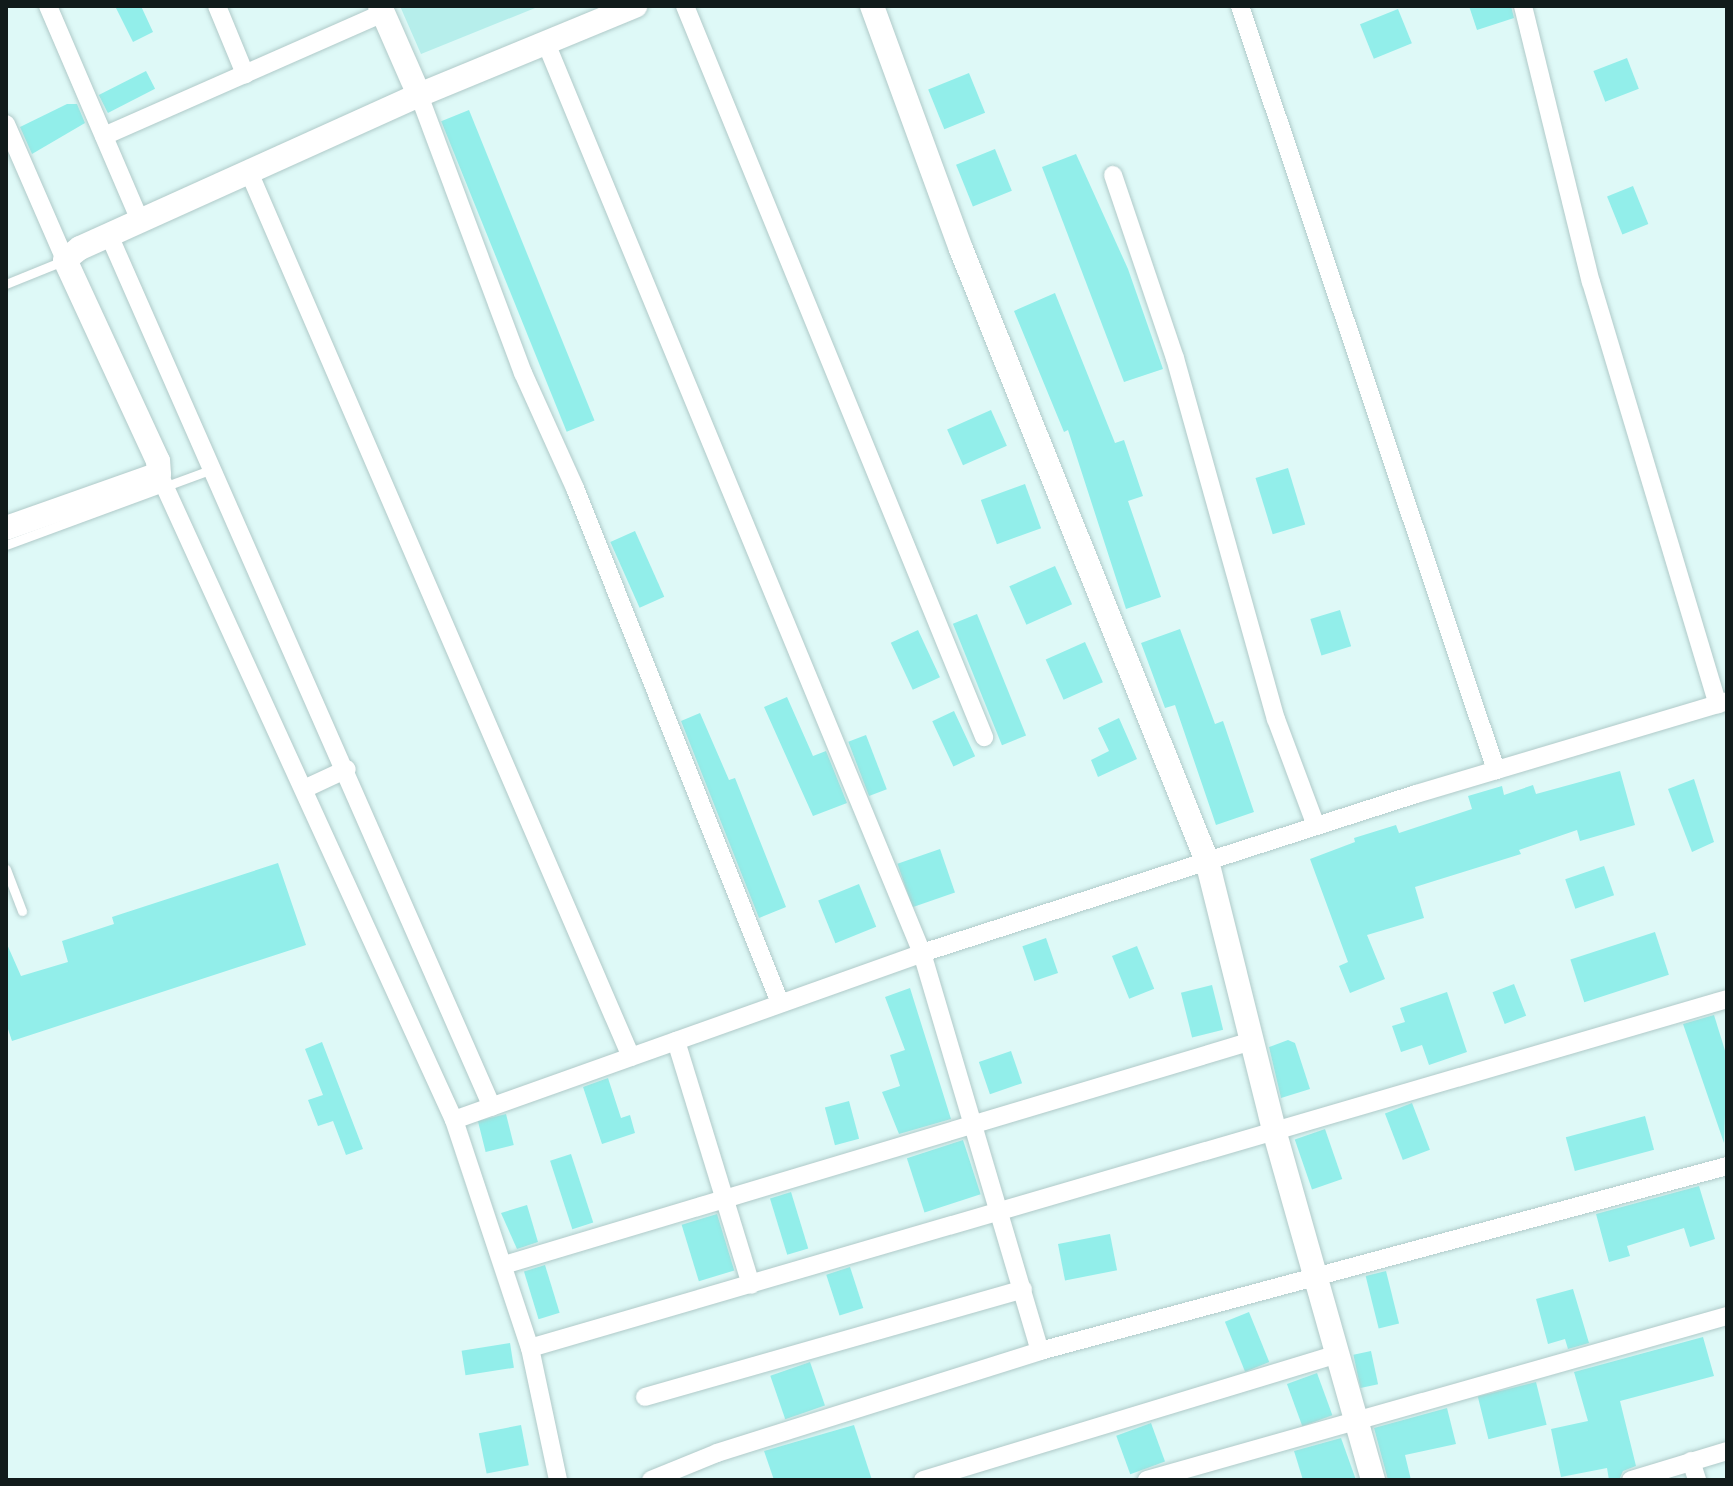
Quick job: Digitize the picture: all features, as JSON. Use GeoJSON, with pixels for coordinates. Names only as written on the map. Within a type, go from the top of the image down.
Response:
{"type":"FeatureCollection","features":[{"type":"Feature","properties":{"kind":"street"},"geometry":{"type":"LineString","coordinates":[[48,6],[140,221]]}},
{"type":"Feature","properties":{"kind":"street"},"geometry":{"type":"LineString","coordinates":[[217,6],[245,74]]}},
{"type":"Feature","properties":{"kind":"street"},"geometry":{"type":"LineString","coordinates":[[65,260],[109,235],[419,95],[635,6]]}},
{"type":"Feature","properties":{"kind":"street"},"geometry":{"type":"LineString","coordinates":[[685,6],[984,737]]}},
{"type":"Feature","properties":{"kind":"street"},"geometry":{"type":"LineString","coordinates":[[872,6],[961,249],[1207,861],[1274,1130],[1373,1480]]}},
{"type":"Feature","properties":{"kind":"street"},"geometry":{"type":"LineString","coordinates":[[1240,6],[1496,770]]}},
{"type":"Feature","properties":{"kind":"street"},"geometry":{"type":"LineString","coordinates":[[454,1120],[922,953],[1316,826],[1723,703],[1591,282],[1523,6]]}},
{"type":"Feature","properties":{"kind":"street"},"geometry":{"type":"LineString","coordinates":[[104,136],[381,10],[419,95],[523,373],[575,488],[780,1003]]}},
{"type":"Feature","properties":{"kind":"street"},"geometry":{"type":"LineString","coordinates":[[546,43],[922,953],[970,1124],[1000,1211],[1040,1351]]}},
{"type":"Feature","properties":{"kind":"street"},"geometry":{"type":"LineString","coordinates":[[6,124],[158,461],[163,481],[454,1120],[530,1348],[558,1480]]}},
{"type":"Feature","properties":{"kind":"street"},"geometry":{"type":"LineString","coordinates":[[249,172],[631,1057]]}},
{"type":"Feature","properties":{"kind":"street"},"geometry":{"type":"LineString","coordinates":[[1113,175],[1175,358],[1276,719],[1316,826]]}},
{"type":"Feature","properties":{"kind":"street"},"geometry":{"type":"LineString","coordinates":[[109,235],[347,769],[492,1107]]}},
{"type":"Feature","properties":{"kind":"street"},"geometry":{"type":"LineString","coordinates":[[6,528],[163,481]]}},
{"type":"Feature","properties":{"kind":"street"},"geometry":{"type":"LineString","coordinates":[[304,789],[347,769]]}},
{"type":"Feature","properties":{"kind":"street"},"geometry":{"type":"LineString","coordinates":[[530,1348],[1727,999]]}},
{"type":"Feature","properties":{"kind":"street"},"geometry":{"type":"LineString","coordinates":[[676,1041],[727,1198],[751,1285]]}},
{"type":"Feature","properties":{"kind":"street"},"geometry":{"type":"LineString","coordinates":[[504,1265],[1252,1041]]}},
{"type":"Feature","properties":{"kind":"street"},"geometry":{"type":"LineString","coordinates":[[651,1480],[732,1448],[1040,1351],[1727,1166]]}},
{"type":"Feature","properties":{"kind":"street"},"geometry":{"type":"LineString","coordinates":[[645,1397],[1023,1289]]}},
{"type":"Feature","properties":{"kind":"street"},"geometry":{"type":"LineString","coordinates":[[1147,1480],[1727,1316]]}},
{"type":"Feature","properties":{"kind":"street"},"geometry":{"type":"LineString","coordinates":[[923,1480],[1337,1354]]}},
{"type":"Feature","properties":{"kind":"street"},"geometry":{"type":"LineString","coordinates":[[1631,1480],[1727,1451]]}},
{"type":"Feature","properties":{"kind":"street"},"geometry":{"type":"LineString","coordinates":[[1691,1461],[1697,1480]]}},
{"type":"Feature","properties":{"kind":"lane"},"geometry":{"type":"LineString","coordinates":[[6,284],[65,260]]}},
{"type":"Feature","properties":{"kind":"lane"},"geometry":{"type":"LineString","coordinates":[[6,545],[163,481],[213,469]]}},
{"type":"Feature","properties":{"kind":"lane"},"geometry":{"type":"LineString","coordinates":[[6,869],[22,911]]}},
{"type":"Feature","properties":{"kind":"shaded area"},"geometry":{"type":"Polygon","coordinates":[[[400,6],[540,6],[421,54],[400,6]]]}},
{"type":"Feature","properties":{"kind":"building"},"geometry":{"type":"Polygon","coordinates":[[[115,6],[141,6],[153,32],[133,42],[115,6]]]}},
{"type":"Feature","properties":{"kind":"building"},"geometry":{"type":"Polygon","coordinates":[[[1469,6],[1511,6],[1514,18],[1477,30],[1469,6]]]}},
{"type":"Feature","properties":{"kind":"building"},"geometry":{"type":"Polygon","coordinates":[[[1398,9],[1412,43],[1374,59],[1360,24],[1398,9]]]}},
{"type":"Feature","properties":{"kind":"building"},"geometry":{"type":"Polygon","coordinates":[[[1627,58],[1639,89],[1605,102],[1593,71],[1627,58]]]}},
{"type":"Feature","properties":{"kind":"building"},"geometry":{"type":"Polygon","coordinates":[[[146,71],[155,89],[108,113],[99,95],[146,71]]]}},
{"type":"Feature","properties":{"kind":"building"},"geometry":{"type":"Polygon","coordinates":[[[969,73],[985,113],[944,129],[928,89],[969,73]]]}},
{"type":"Feature","properties":{"kind":"building"},"geometry":{"type":"Polygon","coordinates":[[[67,104],[77,104],[85,123],[32,154],[20,127],[67,104]]]}},
{"type":"Feature","properties":{"kind":"building"},"geometry":{"type":"Polygon","coordinates":[[[469,110],[594,421],[567,432],[441,121],[469,110]]]}},
{"type":"Feature","properties":{"kind":"building"},"geometry":{"type":"Polygon","coordinates":[[[995,149],[1012,191],[973,206],[956,165],[995,149]]]}},
{"type":"Feature","properties":{"kind":"building"},"geometry":{"type":"Polygon","coordinates":[[[1076,154],[1128,269],[1163,369],[1124,382],[1042,167],[1076,154]]]}},
{"type":"Feature","properties":{"kind":"building"},"geometry":{"type":"Polygon","coordinates":[[[1633,186],[1648,224],[1622,235],[1607,196],[1633,186]]]}},
{"type":"Feature","properties":{"kind":"building"},"geometry":{"type":"Polygon","coordinates":[[[1055,293],[1115,443],[1124,440],[1143,496],[1128,501],[1161,597],[1126,609],[1068,430],[1064,432],[1014,311],[1055,293]]]}},
{"type":"Feature","properties":{"kind":"building"},"geometry":{"type":"Polygon","coordinates":[[[991,410],[1007,446],[963,465],[947,430],[991,410]]]}},
{"type":"Feature","properties":{"kind":"building"},"geometry":{"type":"Polygon","coordinates":[[[1288,468],[1305,524],[1273,534],[1255,478],[1288,468]]]}},
{"type":"Feature","properties":{"kind":"building"},"geometry":{"type":"Polygon","coordinates":[[[1025,484],[1041,528],[997,544],[981,500],[1025,484]]]}},
{"type":"Feature","properties":{"kind":"building"},"geometry":{"type":"Polygon","coordinates":[[[635,531],[664,597],[640,608],[610,542],[635,531]]]}},
{"type":"Feature","properties":{"kind":"building"},"geometry":{"type":"Polygon","coordinates":[[[1055,566],[1072,604],[1026,625],[1009,586],[1055,566]]]}},
{"type":"Feature","properties":{"kind":"building"},"geometry":{"type":"Polygon","coordinates":[[[1340,610],[1351,646],[1321,655],[1310,619],[1340,610]]]}},
{"type":"Feature","properties":{"kind":"building"},"geometry":{"type":"Polygon","coordinates":[[[977,614],[1026,735],[1002,745],[953,624],[977,614]]]}},
{"type":"Feature","properties":{"kind":"building"},"geometry":{"type":"Polygon","coordinates":[[[1180,629],[1215,724],[1223,721],[1254,812],[1216,825],[1175,705],[1165,708],[1141,643],[1180,629]]]}},
{"type":"Feature","properties":{"kind":"building"},"geometry":{"type":"Polygon","coordinates":[[[918,630],[940,677],[913,690],[891,643],[918,630]]]}},
{"type":"Feature","properties":{"kind":"building"},"geometry":{"type":"Polygon","coordinates":[[[1085,642],[1103,682],[1064,700],[1046,659],[1085,642]]]}},
{"type":"Feature","properties":{"kind":"building"},"geometry":{"type":"Polygon","coordinates":[[[787,697],[813,756],[826,751],[847,803],[813,816],[764,707],[787,697]]]}},
{"type":"Feature","properties":{"kind":"building"},"geometry":{"type":"Polygon","coordinates":[[[954,711],[975,756],[953,766],[932,721],[954,711]]]}},
{"type":"Feature","properties":{"kind":"building"},"geometry":{"type":"Polygon","coordinates":[[[700,713],[729,780],[735,778],[786,907],[759,918],[681,721],[700,713]]]}},
{"type":"Feature","properties":{"kind":"building"},"geometry":{"type":"Polygon","coordinates":[[[1119,718],[1137,759],[1098,777],[1091,760],[1109,751],[1098,728],[1119,718]]]}},
{"type":"Feature","properties":{"kind":"building"},"geometry":{"type":"Polygon","coordinates":[[[866,735],[887,789],[869,796],[848,742],[866,735]]]}},
{"type":"Feature","properties":{"kind":"building"},"geometry":{"type":"Polygon","coordinates":[[[1620,771],[1635,825],[1580,841],[1577,830],[1519,850],[1521,854],[1415,887],[1424,918],[1367,935],[1385,979],[1350,993],[1339,966],[1348,962],[1310,859],[1355,842],[1354,838],[1396,825],[1399,833],[1472,809],[1468,796],[1502,786],[1504,795],[1533,785],[1536,794],[1620,771]]]}},
{"type":"Feature","properties":{"kind":"building"},"geometry":{"type":"Polygon","coordinates":[[[1694,779],[1714,842],[1692,852],[1668,789],[1694,779]]]}},
{"type":"Feature","properties":{"kind":"building"},"geometry":{"type":"Polygon","coordinates":[[[940,849],[955,892],[912,907],[897,864],[940,849]]]}},
{"type":"Feature","properties":{"kind":"building"},"geometry":{"type":"Polygon","coordinates":[[[278,863],[306,945],[12,1041],[6,1023],[6,942],[21,976],[68,962],[62,941],[114,924],[112,917],[278,863]]]}},
{"type":"Feature","properties":{"kind":"building"},"geometry":{"type":"Polygon","coordinates":[[[1604,866],[1614,895],[1575,909],[1565,879],[1604,866]]]}},
{"type":"Feature","properties":{"kind":"building"},"geometry":{"type":"Polygon","coordinates":[[[859,884],[876,927],[835,943],[818,900],[859,884]]]}},
{"type":"Feature","properties":{"kind":"building"},"geometry":{"type":"Polygon","coordinates":[[[1655,932],[1669,975],[1584,1002],[1570,960],[1655,932]]]}},
{"type":"Feature","properties":{"kind":"building"},"geometry":{"type":"Polygon","coordinates":[[[1046,938],[1058,973],[1034,981],[1022,946],[1046,938]]]}},
{"type":"Feature","properties":{"kind":"building"},"geometry":{"type":"Polygon","coordinates":[[[1137,946],[1154,989],[1129,999],[1112,956],[1137,946]]]}},
{"type":"Feature","properties":{"kind":"building"},"geometry":{"type":"Polygon","coordinates":[[[1514,984],[1526,1016],[1505,1024],[1493,992],[1514,984]]]}},
{"type":"Feature","properties":{"kind":"building"},"geometry":{"type":"Polygon","coordinates":[[[1212,985],[1223,1030],[1192,1037],[1181,993],[1212,985]]]}},
{"type":"Feature","properties":{"kind":"building"},"geometry":{"type":"Polygon","coordinates":[[[910,988],[951,1119],[899,1134],[882,1092],[900,1086],[890,1055],[905,1050],[885,997],[910,988]]]}},
{"type":"Feature","properties":{"kind":"building"},"geometry":{"type":"Polygon","coordinates":[[[1447,992],[1467,1052],[1429,1065],[1422,1045],[1401,1052],[1392,1026],[1405,1022],[1400,1008],[1447,992]]]}},
{"type":"Feature","properties":{"kind":"building"},"geometry":{"type":"Polygon","coordinates":[[[1714,1015],[1727,1057],[1724,1143],[1683,1024],[1714,1015]]]}},
{"type":"Feature","properties":{"kind":"building"},"geometry":{"type":"Polygon","coordinates":[[[1288,1040],[1295,1043],[1310,1089],[1281,1098],[1269,1047],[1288,1040]]]}},
{"type":"Feature","properties":{"kind":"building"},"geometry":{"type":"Polygon","coordinates":[[[322,1042],[363,1149],[346,1155],[333,1121],[318,1126],[308,1100],[323,1095],[305,1049],[322,1042]]]}},
{"type":"Feature","properties":{"kind":"building"},"geometry":{"type":"Polygon","coordinates":[[[1011,1051],[1022,1083],[990,1094],[979,1062],[1011,1051]]]}},
{"type":"Feature","properties":{"kind":"building"},"geometry":{"type":"Polygon","coordinates":[[[608,1078],[621,1118],[630,1115],[635,1133],[602,1144],[583,1087],[608,1078]]]}},
{"type":"Feature","properties":{"kind":"building"},"geometry":{"type":"Polygon","coordinates":[[[849,1101],[859,1139],[835,1145],[825,1107],[849,1101]]]}},
{"type":"Feature","properties":{"kind":"building"},"geometry":{"type":"Polygon","coordinates":[[[1412,1103],[1430,1150],[1403,1160],[1385,1113],[1412,1103]]]}},
{"type":"Feature","properties":{"kind":"building"},"geometry":{"type":"Polygon","coordinates":[[[506,1114],[514,1145],[486,1152],[478,1121],[506,1114]]]}},
{"type":"Feature","properties":{"kind":"building"},"geometry":{"type":"Polygon","coordinates":[[[1645,1116],[1654,1150],[1575,1171],[1566,1137],[1645,1116]]]}},
{"type":"Feature","properties":{"kind":"building"},"geometry":{"type":"Polygon","coordinates":[[[1325,1129],[1342,1179],[1312,1190],[1295,1139],[1325,1129]]]}},
{"type":"Feature","properties":{"kind":"building"},"geometry":{"type":"Polygon","coordinates":[[[963,1140],[981,1194],[925,1212],[907,1158],[963,1140]]]}},
{"type":"Feature","properties":{"kind":"building"},"geometry":{"type":"Polygon","coordinates":[[[571,1154],[593,1222],[572,1229],[550,1161],[571,1154]]]}},
{"type":"Feature","properties":{"kind":"building"},"geometry":{"type":"Polygon","coordinates":[[[1699,1186],[1715,1239],[1690,1247],[1684,1228],[1627,1246],[1630,1256],[1609,1262],[1596,1214],[1699,1186]]]}},
{"type":"Feature","properties":{"kind":"building"},"geometry":{"type":"Polygon","coordinates":[[[791,1192],[808,1248],[787,1255],[770,1198],[791,1192]]]}},
{"type":"Feature","properties":{"kind":"building"},"geometry":{"type":"Polygon","coordinates":[[[527,1205],[538,1242],[517,1249],[501,1213],[527,1205]]]}},
{"type":"Feature","properties":{"kind":"building"},"geometry":{"type":"Polygon","coordinates":[[[717,1214],[734,1270],[699,1281],[682,1225],[717,1214]]]}},
{"type":"Feature","properties":{"kind":"building"},"geometry":{"type":"Polygon","coordinates":[[[1110,1234],[1117,1270],[1065,1280],[1058,1244],[1110,1234]]]}},
{"type":"Feature","properties":{"kind":"building"},"geometry":{"type":"Polygon","coordinates":[[[545,1265],[560,1313],[539,1319],[524,1271],[545,1265]]]}},
{"type":"Feature","properties":{"kind":"building"},"geometry":{"type":"Polygon","coordinates":[[[850,1267],[863,1308],[840,1316],[826,1275],[850,1267]]]}},
{"type":"Feature","properties":{"kind":"building"},"geometry":{"type":"Polygon","coordinates":[[[1386,1271],[1399,1323],[1379,1328],[1366,1276],[1386,1271]]]}},
{"type":"Feature","properties":{"kind":"building"},"geometry":{"type":"Polygon","coordinates":[[[1573,1289],[1589,1343],[1568,1349],[1565,1339],[1548,1344],[1536,1299],[1573,1289]]]}},
{"type":"Feature","properties":{"kind":"building"},"geometry":{"type":"Polygon","coordinates":[[[1249,1312],[1269,1362],[1245,1372],[1225,1322],[1249,1312]]]}},
{"type":"Feature","properties":{"kind":"building"},"geometry":{"type":"Polygon","coordinates":[[[1703,1337],[1714,1376],[1620,1401],[1636,1466],[1623,1471],[1619,1480],[1609,1480],[1607,1468],[1561,1477],[1551,1429],[1588,1421],[1574,1372],[1703,1337]]]}},
{"type":"Feature","properties":{"kind":"building"},"geometry":{"type":"Polygon","coordinates":[[[510,1343],[514,1368],[466,1375],[462,1351],[510,1343]]]}},
{"type":"Feature","properties":{"kind":"building"},"geometry":{"type":"Polygon","coordinates":[[[1371,1351],[1378,1384],[1360,1388],[1353,1355],[1371,1351]]]}},
{"type":"Feature","properties":{"kind":"building"},"geometry":{"type":"Polygon","coordinates":[[[810,1362],[825,1405],[785,1419],[770,1376],[810,1362]]]}},
{"type":"Feature","properties":{"kind":"building"},"geometry":{"type":"Polygon","coordinates":[[[1317,1373],[1332,1415],[1302,1426],[1287,1384],[1317,1373]]]}},
{"type":"Feature","properties":{"kind":"building"},"geometry":{"type":"Polygon","coordinates":[[[1536,1382],[1547,1425],[1488,1439],[1478,1397],[1536,1382]]]}},
{"type":"Feature","properties":{"kind":"building"},"geometry":{"type":"Polygon","coordinates":[[[1447,1408],[1456,1444],[1405,1455],[1411,1480],[1388,1480],[1374,1428],[1447,1408]]]}},
{"type":"Feature","properties":{"kind":"building"},"geometry":{"type":"Polygon","coordinates":[[[1151,1423],[1165,1462],[1130,1474],[1116,1436],[1151,1423]]]}},
{"type":"Feature","properties":{"kind":"building"},"geometry":{"type":"Polygon","coordinates":[[[521,1425],[529,1465],[487,1473],[479,1433],[521,1425]]]}},
{"type":"Feature","properties":{"kind":"building"},"geometry":{"type":"Polygon","coordinates":[[[854,1425],[872,1480],[774,1480],[764,1451],[854,1425]]]}},
{"type":"Feature","properties":{"kind":"building"},"geometry":{"type":"Polygon","coordinates":[[[1341,1438],[1356,1480],[1303,1480],[1294,1451],[1341,1438]]]}}]}
